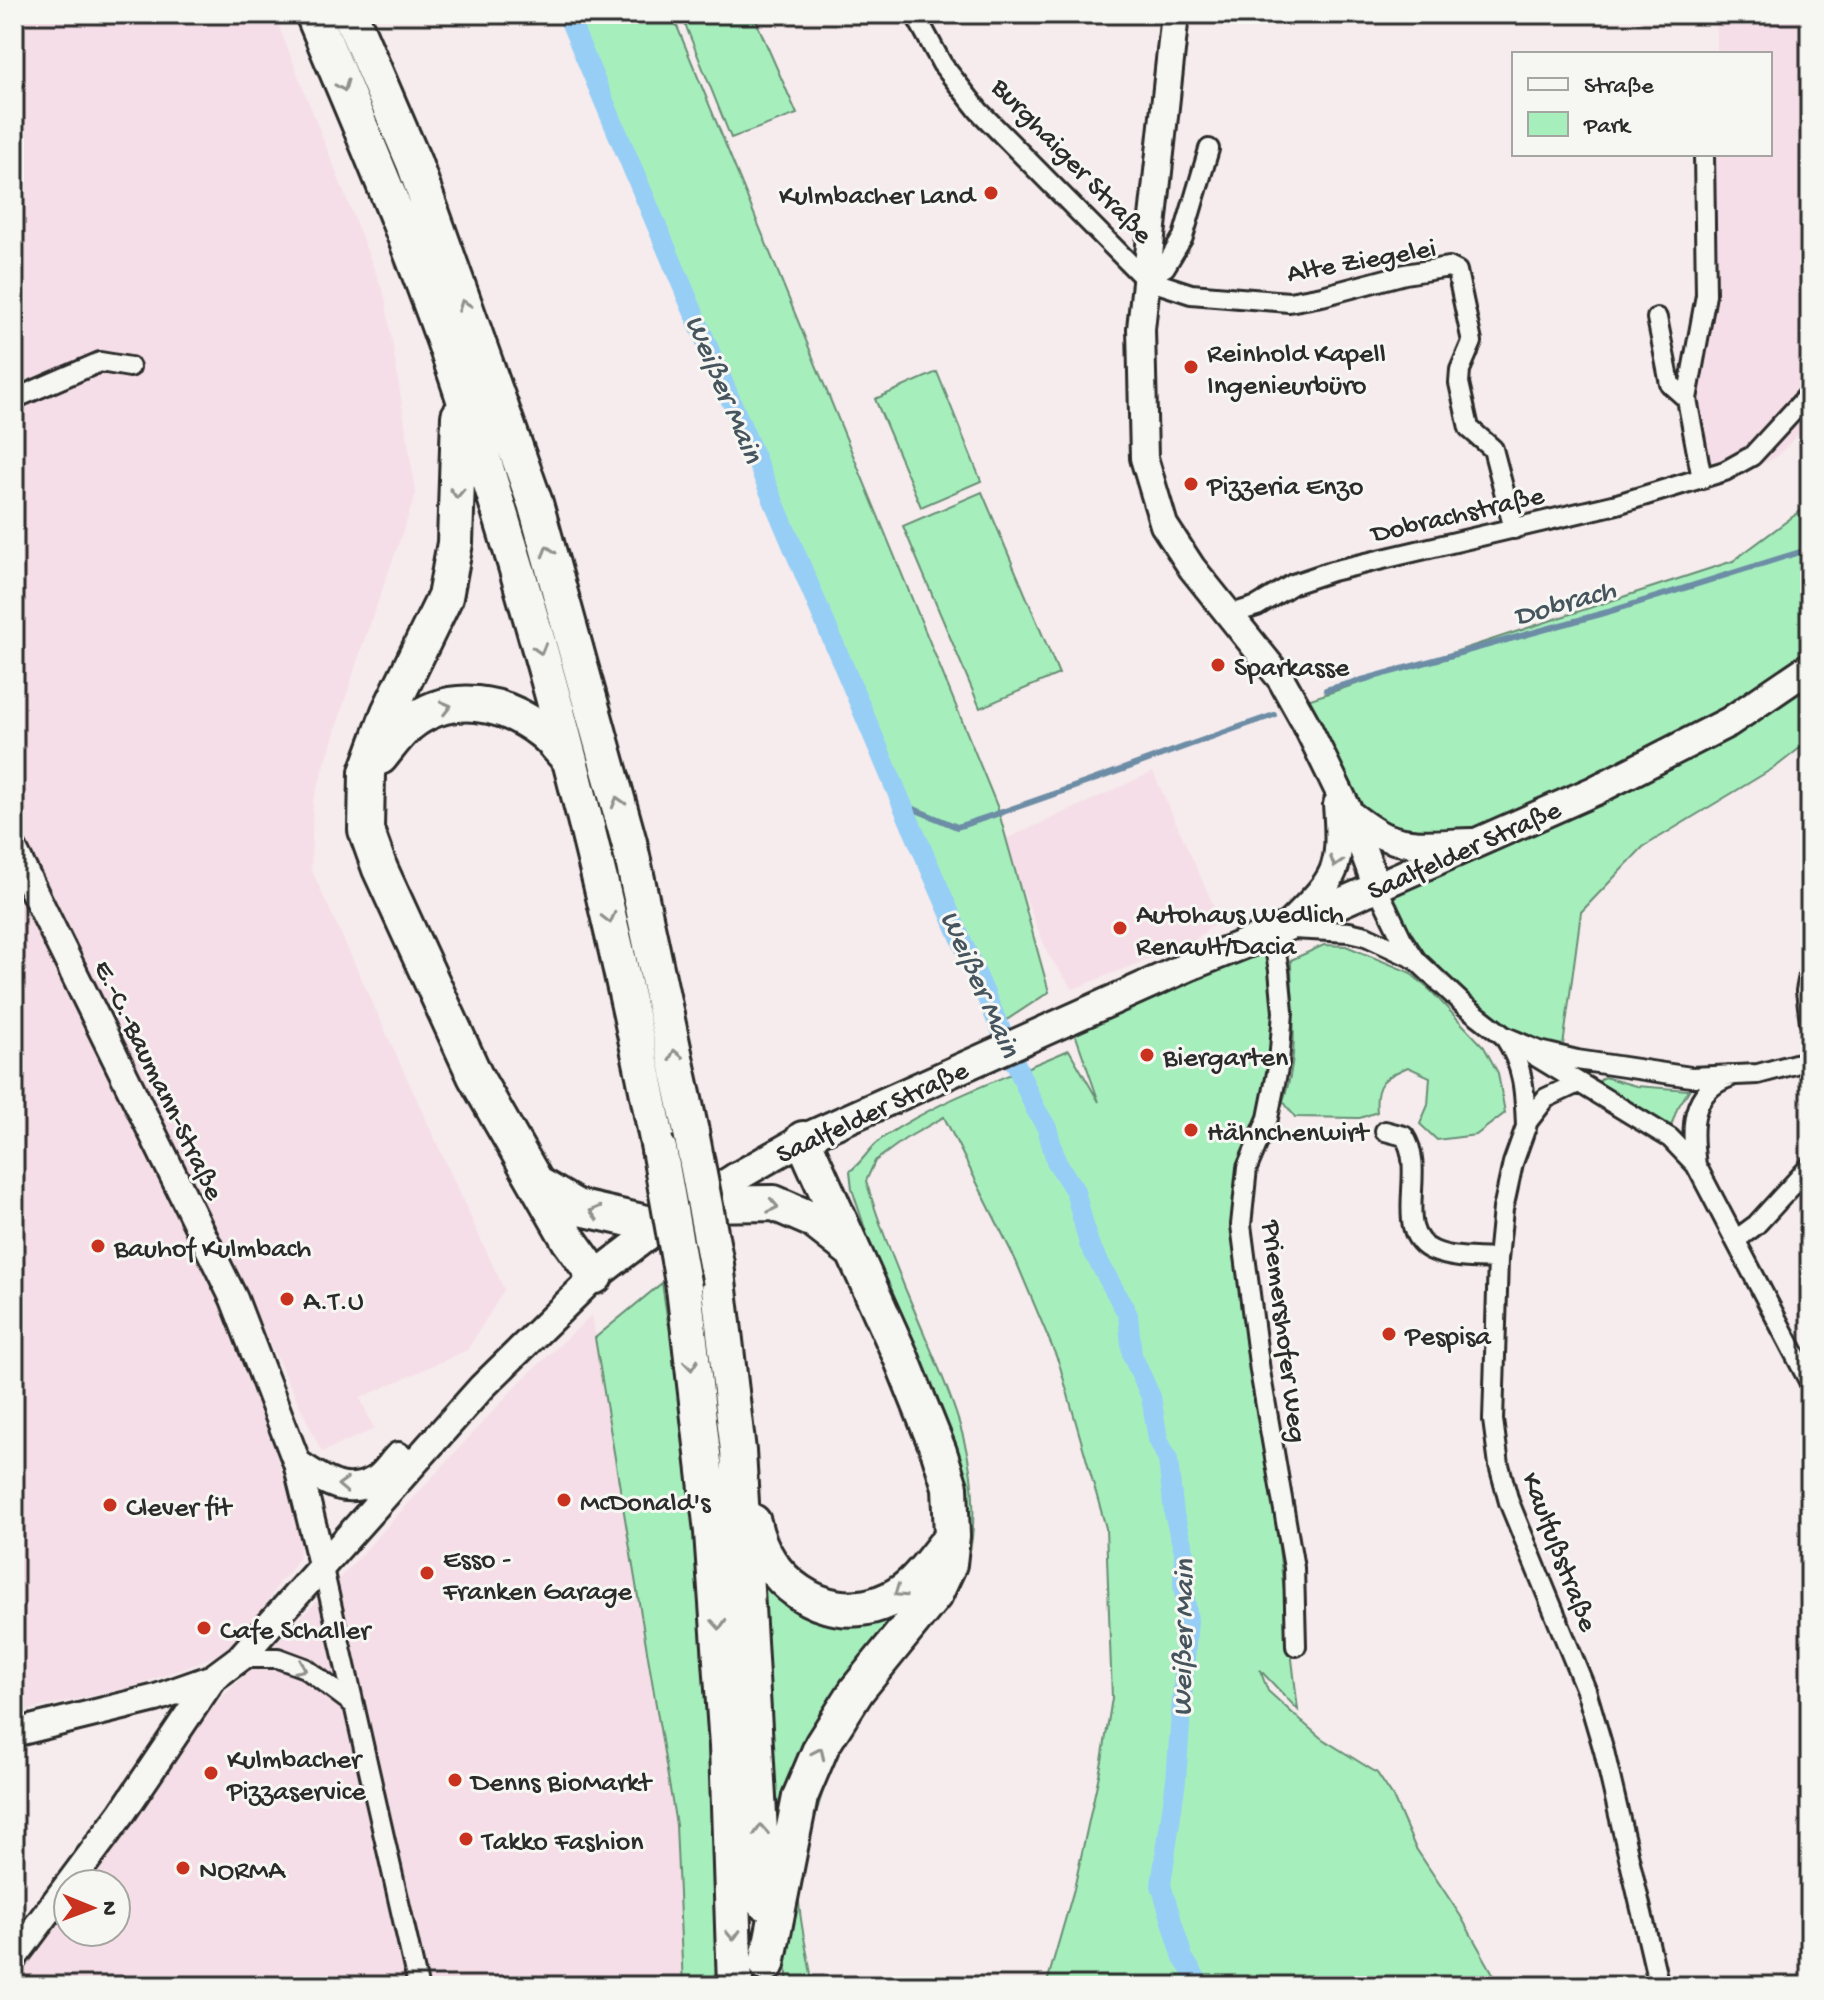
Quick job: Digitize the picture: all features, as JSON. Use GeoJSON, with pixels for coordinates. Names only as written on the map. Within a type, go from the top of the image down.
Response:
{"type":"FeatureCollection","features":[{"type":"Feature","properties":{"kind":"highway"},"geometry":{"type":"LineString","coordinates":[[313,14],[390,201],[460,387],[515,563],[571,760],[616,947],[659,1149],[684,1288],[716,1593],[727,1746],[735,1986]]}},
{"type":"Feature","properties":{"kind":"highway"},"geometry":{"type":"LineString","coordinates":[[350,14],[414,163],[535,503],[629,842],[691,1132],[716,1264],[738,1451],[755,1713],[767,1975]]}},
{"type":"Feature","properties":{"kind":"highway"},"geometry":{"type":"LineString","coordinates":[[460,387],[455,543],[445,597],[389,712],[367,772],[366,830],[380,869],[475,1076],[569,1240],[595,1276]]}},
{"type":"Feature","properties":{"kind":"highway"},"geometry":{"type":"LineString","coordinates":[[367,772],[408,725],[452,703],[488,705],[519,716],[544,732],[571,760]]}},
{"type":"Feature","properties":{"kind":"highway"},"geometry":{"type":"LineString","coordinates":[[767,1975],[794,1821],[816,1758],[857,1690],[935,1594],[949,1564],[952,1536],[950,1487],[939,1452],[900,1355],[803,1139]]}},
{"type":"Feature","properties":{"kind":"highway"},"geometry":{"type":"LineString","coordinates":[[535,1183],[576,1207],[660,1226]]}},
{"type":"Feature","properties":{"kind":"highway"},"geometry":{"type":"LineString","coordinates":[[696,1204],[774,1203],[813,1220],[851,1249]]}},
{"type":"Feature","properties":{"kind":"highway"},"geometry":{"type":"LineString","coordinates":[[738,1451],[755,1532],[771,1567],[803,1595],[825,1605],[852,1608],[880,1604],[900,1594],[923,1575],[952,1536]]}},
{"type":"Feature","properties":{"kind":"main road","name":"Saalfelder Straße"},"geometry":{"type":"LineString","coordinates":[[595,1276],[660,1226],[803,1139],[946,1073],[1594,791],[1729,722],[1810,667]]}},
{"type":"Feature","properties":{"kind":"street","name":"Burghaiger Straße"},"geometry":{"type":"LineString","coordinates":[[915,14],[942,64],[979,111],[1145,279],[1141,329],[1144,458],[1164,525],[1192,568],[1281,679],[1350,814],[1376,885]]}},
{"type":"Feature","properties":{"kind":"street"},"geometry":{"type":"LineString","coordinates":[[1145,279],[1175,14]]}},
{"type":"Feature","properties":{"kind":"street"},"geometry":{"type":"LineString","coordinates":[[1145,279],[1165,267],[1183,237],[1209,149]]}},
{"type":"Feature","properties":{"kind":"street"},"geometry":{"type":"LineString","coordinates":[[1702,479],[1687,399],[1706,295],[1704,156]]}},
{"type":"Feature","properties":{"kind":"street","name":"Alte Ziegelei"},"geometry":{"type":"LineString","coordinates":[[1145,279],[1191,294],[1289,302],[1405,274],[1449,267],[1457,271],[1472,342],[1460,370],[1459,383],[1469,428],[1493,449],[1514,529]]}},
{"type":"Feature","properties":{"kind":"street"},"geometry":{"type":"LineString","coordinates":[[1657,318],[1670,384],[1687,399]]}},
{"type":"Feature","properties":{"kind":"street"},"geometry":{"type":"LineString","coordinates":[[14,399],[100,362],[130,367]]}},
{"type":"Feature","properties":{"kind":"street","name":"Dobrachstraße"},"geometry":{"type":"LineString","coordinates":[[1231,614],[1257,606],[1293,584],[1332,571],[1657,494],[1725,471],[1752,456],[1809,394]]}},
{"type":"Feature","properties":{"kind":"street","name":"Burghaiger Straße"},"geometry":{"type":"LineString","coordinates":[[1280,929],[1324,889],[1337,865],[1339,832],[1336,785]]}},
{"type":"Feature","properties":{"kind":"street"},"geometry":{"type":"LineString","coordinates":[[1350,814],[1374,832],[1391,839],[1413,843],[1473,842]]}},
{"type":"Feature","properties":{"kind":"street","name":"E.-C.-Baumann-Straße"},"geometry":{"type":"LineString","coordinates":[[14,851],[234,1299],[297,1463],[322,1564]]}},
{"type":"Feature","properties":{"kind":"street"},"geometry":{"type":"LineString","coordinates":[[1376,885],[1402,939],[1416,960],[1464,1005],[1504,1036],[1670,1138],[1696,1165],[1810,1383]]}},
{"type":"Feature","properties":{"kind":"street"},"geometry":{"type":"LineString","coordinates":[[1280,929],[1349,932],[1366,936],[1416,960]]}},
{"type":"Feature","properties":{"kind":"street","name":"Priemershofer Weg"},"geometry":{"type":"LineString","coordinates":[[1280,929],[1278,962],[1283,1012],[1279,1063],[1268,1118],[1247,1168],[1241,1225],[1260,1371],[1294,1568],[1296,1646]]}},
{"type":"Feature","properties":{"kind":"street"},"geometry":{"type":"LineString","coordinates":[[1810,970],[1806,991],[1810,1022]]}},
{"type":"Feature","properties":{"kind":"street"},"geometry":{"type":"LineString","coordinates":[[1504,1036],[1539,1051],[1577,1060],[1691,1077],[1758,1074],[1810,1060]]}},
{"type":"Feature","properties":{"kind":"street","name":"Kaulfußstraße"},"geometry":{"type":"LineString","coordinates":[[1504,1036],[1516,1054],[1525,1084],[1526,1128]]}},
{"type":"Feature","properties":{"kind":"street"},"geometry":{"type":"LineString","coordinates":[[1577,1060],[1578,1083]]}},
{"type":"Feature","properties":{"kind":"street"},"geometry":{"type":"LineString","coordinates":[[1696,1165],[1692,1128],[1699,1102],[1711,1088],[1735,1076]]}},
{"type":"Feature","properties":{"kind":"street","name":"Kaulfußstraße"},"geometry":{"type":"LineString","coordinates":[[1578,1083],[1546,1098],[1526,1128],[1513,1163],[1503,1209],[1498,1259],[1493,1420],[1499,1465],[1509,1502],[1586,1690],[1604,1751],[1659,1986]]}},
{"type":"Feature","properties":{"kind":"street"},"geometry":{"type":"LineString","coordinates":[[1385,1131],[1404,1136],[1415,1162],[1410,1210],[1414,1233],[1432,1251],[1461,1257],[1498,1259]]}},
{"type":"Feature","properties":{"kind":"street"},"geometry":{"type":"LineString","coordinates":[[1737,1239],[1756,1225],[1810,1166]]}},
{"type":"Feature","properties":{"kind":"street","name":"Saalfelder Straße"},"geometry":{"type":"LineString","coordinates":[[213,1678],[240,1658],[453,1418],[595,1276]]}},
{"type":"Feature","properties":{"kind":"street"},"geometry":{"type":"LineString","coordinates":[[297,1463],[331,1485],[352,1487],[376,1480],[415,1437],[453,1418]]}},
{"type":"Feature","properties":{"kind":"street"},"geometry":{"type":"LineString","coordinates":[[322,1564],[418,1986]]}},
{"type":"Feature","properties":{"kind":"street"},"geometry":{"type":"LineString","coordinates":[[240,1658],[278,1658],[305,1668],[353,1704]]}},
{"type":"Feature","properties":{"kind":"street"},"geometry":{"type":"LineString","coordinates":[[14,1733],[156,1698],[213,1678]]}},
{"type":"Feature","properties":{"kind":"street"},"geometry":{"type":"LineString","coordinates":[[80,1868],[165,1751],[213,1678]]}},
{"type":"Feature","properties":{"kind":"street"},"geometry":{"type":"LineString","coordinates":[[14,1957],[52,1906]]}},
{"type":"Feature","properties":{"kind":"shaded area"},"geometry":{"type":"Polygon","coordinates":[[[14,14],[274,14],[385,297],[416,494],[359,655],[313,802],[311,869],[504,1290],[467,1350],[360,1398],[374,1429],[322,1452],[230,1260],[205,1272],[232,1328],[298,1519],[301,1544],[298,1558],[266,1605],[228,1651],[136,1686],[14,1713],[14,14]]]}},
{"type":"Feature","properties":{"kind":"shaded area"},"geometry":{"type":"Polygon","coordinates":[[[1717,14],[1810,14],[1810,422],[1776,457],[1703,493],[1694,418],[1694,379],[1708,323],[1716,242],[1716,156],[1772,156],[1772,52],[1717,52],[1717,14]]]}},
{"type":"Feature","properties":{"kind":"shaded area"},"geometry":{"type":"Polygon","coordinates":[[[1153,772],[1220,920],[1193,941],[1073,989],[1049,956],[1002,841],[1153,772]]]}},
{"type":"Feature","properties":{"kind":"shaded area"},"geometry":{"type":"Polygon","coordinates":[[[592,1315],[676,1825],[683,1986],[14,1986],[52,1930],[52,1948],[132,1948],[132,1868],[95,1868],[196,1724],[337,1581],[520,1382],[592,1315]]]}},
{"type":"Feature","properties":{"kind":"green space"},"geometry":{"type":"Polygon","coordinates":[[[570,14],[672,14],[997,806],[1049,992],[1002,1023],[570,14]]]}},
{"type":"Feature","properties":{"kind":"green space"},"geometry":{"type":"Polygon","coordinates":[[[681,14],[753,14],[797,114],[731,138],[681,14]]]}},
{"type":"Feature","properties":{"kind":"green space"},"geometry":{"type":"Polygon","coordinates":[[[937,372],[981,481],[921,507],[875,399],[937,372]]]}},
{"type":"Feature","properties":{"kind":"green space"},"geometry":{"type":"Polygon","coordinates":[[[982,492],[1059,674],[980,708],[903,526],[982,492]]]}},
{"type":"Feature","properties":{"kind":"green space"},"geometry":{"type":"Polygon","coordinates":[[[1810,504],[1810,740],[1777,766],[1643,847],[1581,912],[1562,1054],[1504,1036],[1416,960],[1376,885],[1463,843],[1391,839],[1336,785],[1295,704],[1733,561],[1810,504]]]}},
{"type":"Feature","properties":{"kind":"green space"},"geometry":{"type":"Polygon","coordinates":[[[1272,933],[1282,1005],[1241,1225],[1298,1710],[1260,1670],[1268,1691],[1300,1720],[1321,1738],[1377,1773],[1393,1797],[1415,1847],[1460,1915],[1500,1986],[1046,1986],[1074,1889],[1102,1761],[1112,1698],[1106,1528],[1059,1363],[1016,1261],[944,1117],[905,1139],[875,1161],[866,1181],[958,1421],[971,1477],[972,1538],[959,1586],[947,1606],[871,1699],[957,1571],[875,1259],[852,1189],[850,1171],[879,1141],[905,1123],[1069,1050],[1099,1102],[1070,1019],[1272,933]]]}},
{"type":"Feature","properties":{"kind":"green space"},"geometry":{"type":"Polygon","coordinates":[[[1324,945],[1346,946],[1409,972],[1431,991],[1484,1047],[1498,1073],[1505,1113],[1476,1135],[1437,1140],[1420,1124],[1428,1105],[1430,1077],[1408,1067],[1382,1083],[1377,1094],[1377,1112],[1360,1118],[1295,1117],[1283,1101],[1292,1066],[1294,1031],[1291,960],[1324,945]]]}},
{"type":"Feature","properties":{"kind":"green space"},"geometry":{"type":"Polygon","coordinates":[[[1604,1077],[1636,1086],[1689,1090],[1677,1109],[1670,1129],[1647,1111],[1602,1090],[1598,1082],[1604,1077]]]}},
{"type":"Feature","properties":{"kind":"green space"},"geometry":{"type":"Polygon","coordinates":[[[662,1283],[668,1323],[675,1322],[697,1510],[726,1986],[683,1986],[676,1825],[595,1338],[662,1283]]]}},
{"type":"Feature","properties":{"kind":"green space"},"geometry":{"type":"Polygon","coordinates":[[[761,1569],[783,1594],[915,1595],[778,1853],[761,1569]]]}},
{"type":"Feature","properties":{"kind":"green space"},"geometry":{"type":"Polygon","coordinates":[[[856,1722],[820,1800],[800,1889],[801,1923],[813,1986],[787,1986],[787,1923],[814,1784],[856,1722]]]}},
{"type":"Feature","properties":{"kind":"waterway","name":"Weißer Main"},"geometry":{"type":"LineString","coordinates":[[567,14],[902,804],[1035,1108],[1047,1128],[1056,1161],[1075,1191],[1089,1244],[1128,1315],[1132,1355],[1151,1397],[1158,1439],[1168,1460],[1174,1514],[1184,1551],[1183,1584],[1188,1620],[1176,1780],[1161,1885],[1183,1958],[1201,1986]]}},
{"type":"Feature","properties":{"kind":"waterway","name":"Dobrach"},"geometry":{"type":"LineString","coordinates":[[1326,690],[1608,612],[1800,552],[1810,543]]}},
{"type":"Feature","properties":{"kind":"waterway","name":"Dobrach"},"geometry":{"type":"LineString","coordinates":[[902,804],[957,827],[1274,715]]}},
{"type":"Feature","properties":{"kind":"place","name":"Kulmbacher Land"},"geometry":{"type":"Point","coordinates":[991,193]}},
{"type":"Feature","properties":{"kind":"place","name":"Reinhold Kapell Ingenieurbüro"},"geometry":{"type":"Point","coordinates":[1191,367]}},
{"type":"Feature","properties":{"kind":"place","name":"Pizzeria Enzo"},"geometry":{"type":"Point","coordinates":[1191,484]}},
{"type":"Feature","properties":{"kind":"place","name":"Sparkasse"},"geometry":{"type":"Point","coordinates":[1218,665]}},
{"type":"Feature","properties":{"kind":"place","name":"Autohaus Wedlich Renault/Dacia"},"geometry":{"type":"Point","coordinates":[1120,928]}},
{"type":"Feature","properties":{"kind":"place","name":"Biergarten"},"geometry":{"type":"Point","coordinates":[1147,1055]}},
{"type":"Feature","properties":{"kind":"place","name":"Hähnchenwirt"},"geometry":{"type":"Point","coordinates":[1191,1130]}},
{"type":"Feature","properties":{"kind":"place","name":"Bauhof Kulmbach"},"geometry":{"type":"Point","coordinates":[98,1246]}},
{"type":"Feature","properties":{"kind":"place","name":"A.T.U"},"geometry":{"type":"Point","coordinates":[287,1299]}},
{"type":"Feature","properties":{"kind":"place","name":"Pespisa"},"geometry":{"type":"Point","coordinates":[1389,1334]}},
{"type":"Feature","properties":{"kind":"place","name":"McDonald's"},"geometry":{"type":"Point","coordinates":[564,1500]}},
{"type":"Feature","properties":{"kind":"place","name":"Clever fit"},"geometry":{"type":"Point","coordinates":[110,1505]}},
{"type":"Feature","properties":{"kind":"place","name":"Esso - Franken Garage"},"geometry":{"type":"Point","coordinates":[427,1573]}},
{"type":"Feature","properties":{"kind":"place","name":"Cafe Schaller"},"geometry":{"type":"Point","coordinates":[204,1628]}},
{"type":"Feature","properties":{"kind":"place","name":"Kulmbacher Pizzaservice"},"geometry":{"type":"Point","coordinates":[211,1773]}},
{"type":"Feature","properties":{"kind":"place","name":"Denns BioMarkt"},"geometry":{"type":"Point","coordinates":[455,1780]}},
{"type":"Feature","properties":{"kind":"place","name":"Takko Fashion"},"geometry":{"type":"Point","coordinates":[466,1839]}},
{"type":"Feature","properties":{"kind":"place","name":"NORMA"},"geometry":{"type":"Point","coordinates":[183,1868]}}]}
